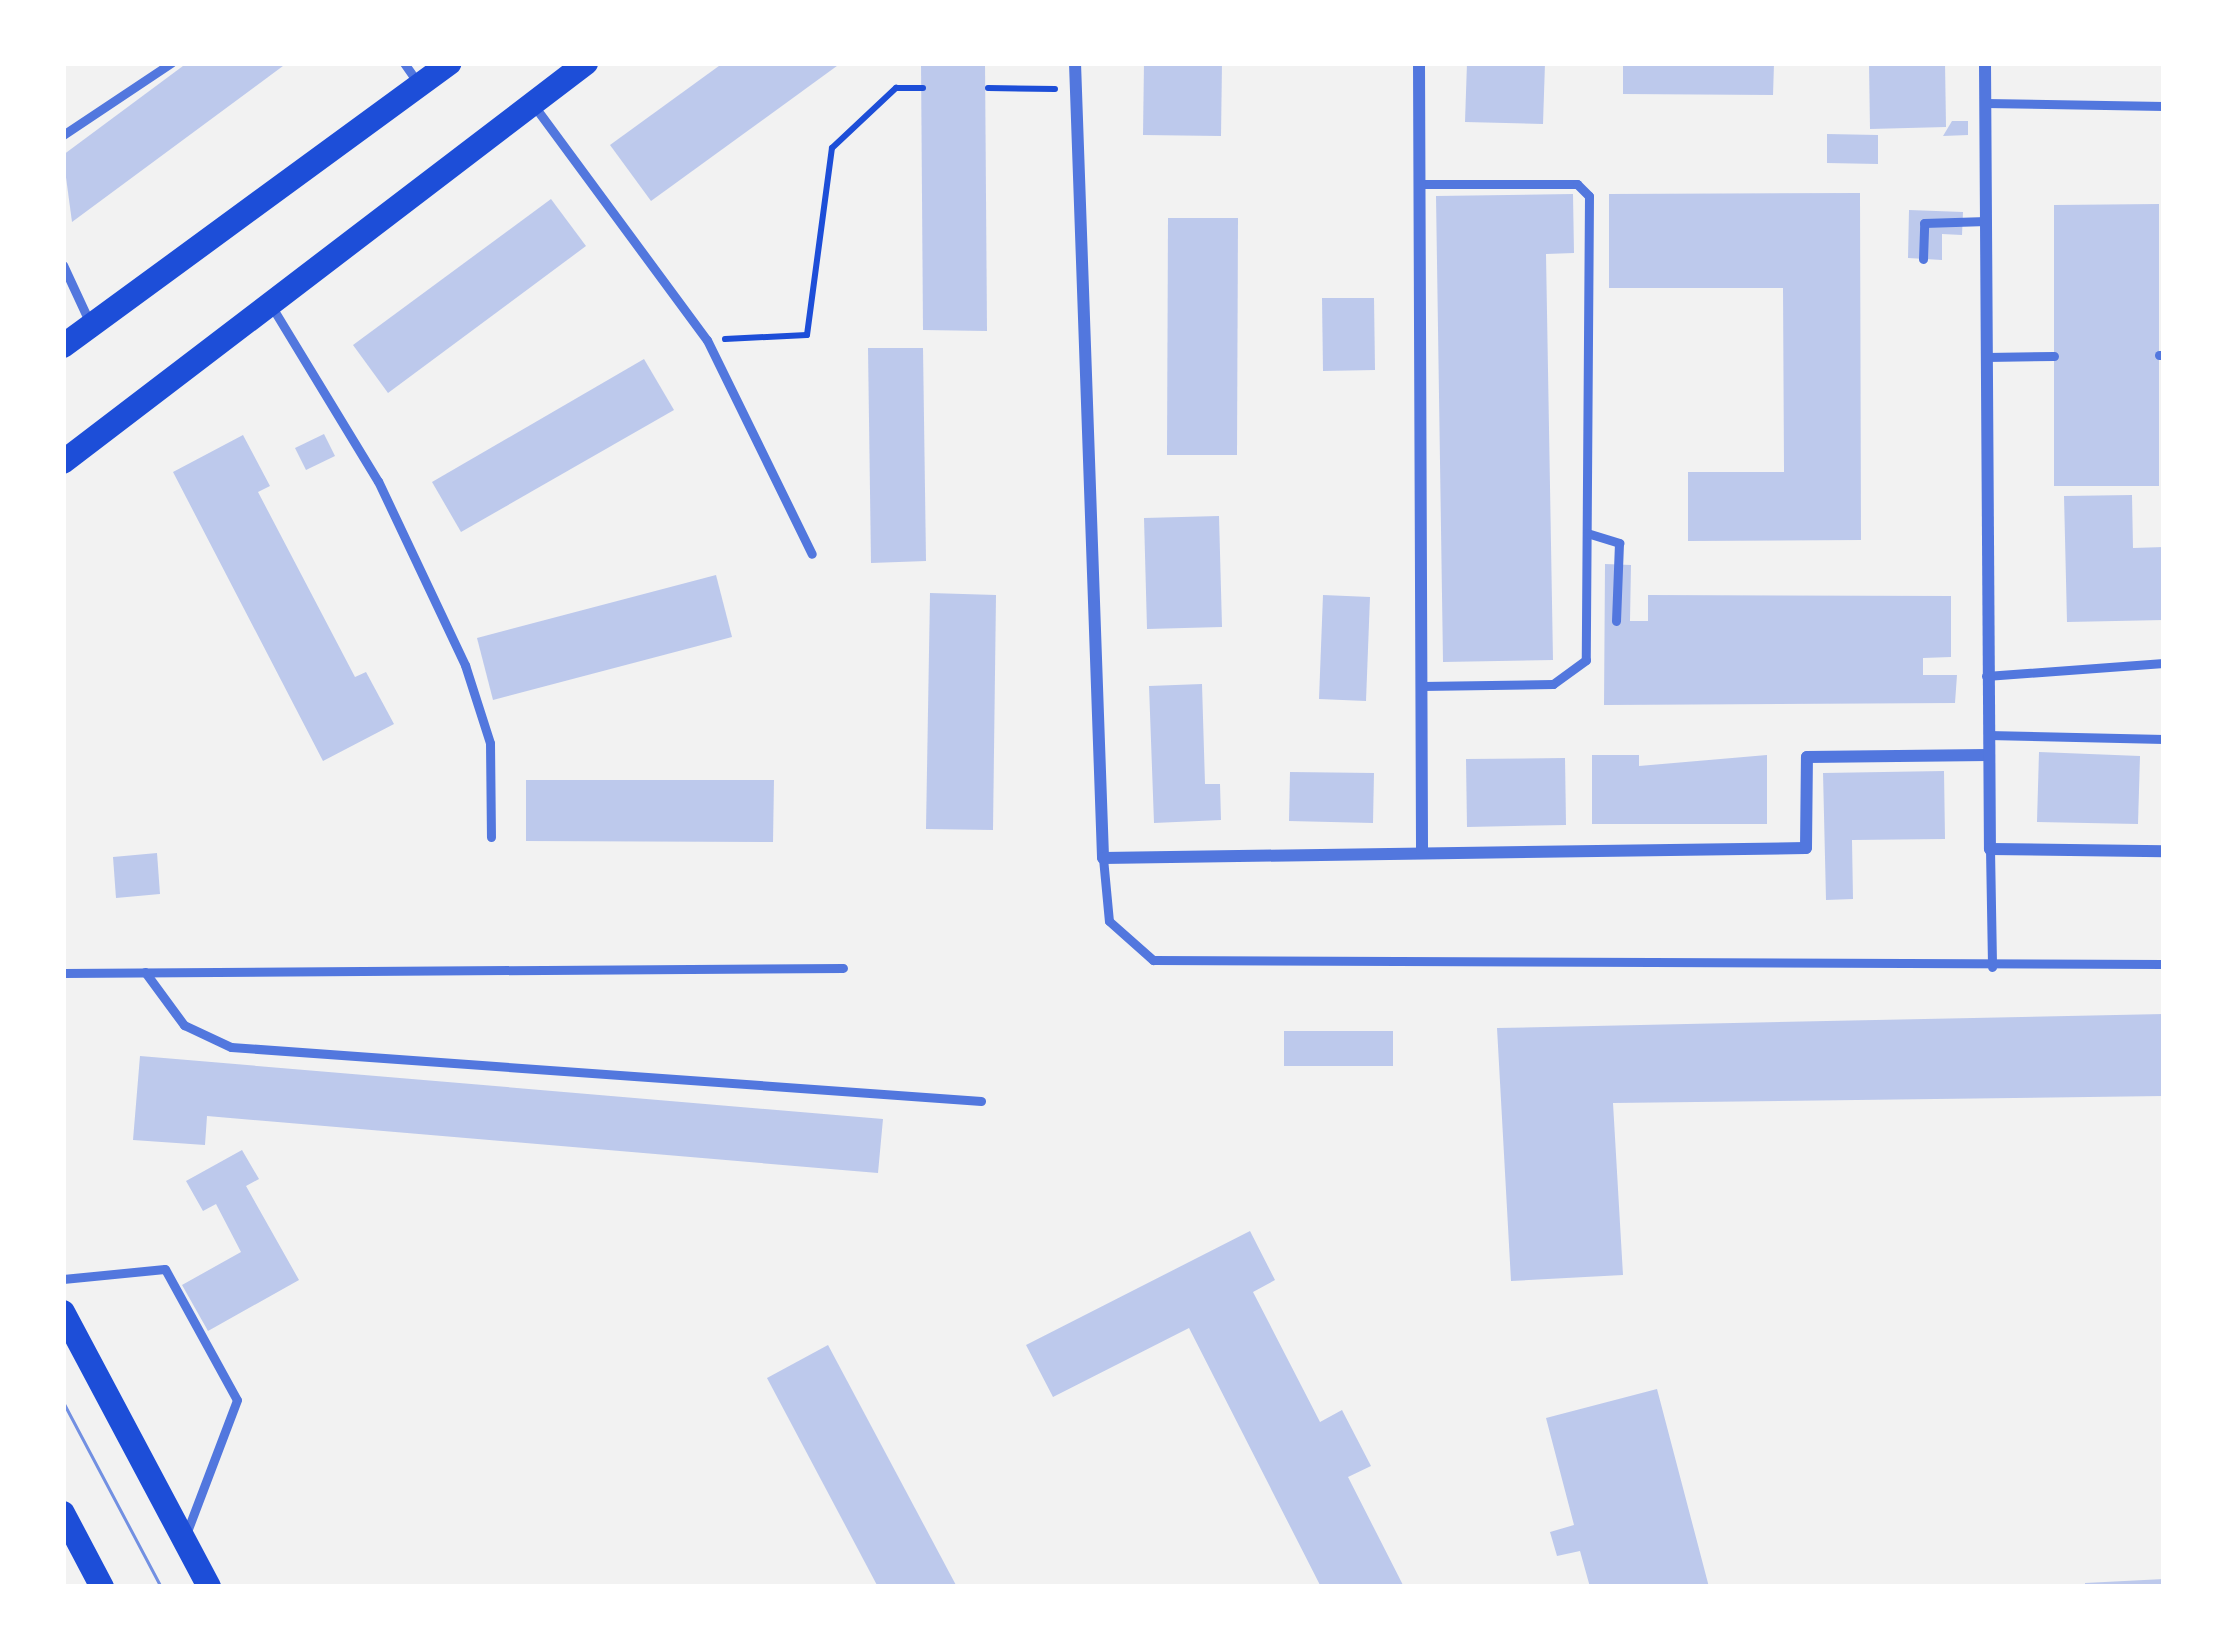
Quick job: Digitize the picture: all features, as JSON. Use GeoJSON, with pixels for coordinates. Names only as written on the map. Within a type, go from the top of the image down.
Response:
{"type":"FeatureCollection","features":[{"type":"Feature","properties":{"kind":"main road"},"geometry":{"type":"LineString","coordinates":[[63,346],[449,63]]}},
{"type":"Feature","properties":{"kind":"main road"},"geometry":{"type":"LineString","coordinates":[[63,462],[586,63]]}},
{"type":"Feature","properties":{"kind":"main road"},"geometry":{"type":"LineString","coordinates":[[63,1312],[209,1587]]}},
{"type":"Feature","properties":{"kind":"main road"},"geometry":{"type":"LineString","coordinates":[[63,1513],[102,1587]]}},
{"type":"Feature","properties":{"kind":"street"},"geometry":{"type":"LineString","coordinates":[[1075,63],[1103,858],[1806,848],[1807,758],[1988,754]]}},
{"type":"Feature","properties":{"kind":"street"},"geometry":{"type":"LineString","coordinates":[[1419,63],[1422,853]]}},
{"type":"Feature","properties":{"kind":"street"},"geometry":{"type":"LineString","coordinates":[[1985,63],[1990,849],[2164,851]]}},
{"type":"Feature","properties":{"kind":"lane"},"geometry":{"type":"LineString","coordinates":[[63,135],[171,63]]}},
{"type":"Feature","properties":{"kind":"lane"},"geometry":{"type":"LineString","coordinates":[[404,63],[420,85]]}},
{"type":"Feature","properties":{"kind":"lane"},"geometry":{"type":"LineString","coordinates":[[531,103],[707,340],[812,554]]}},
{"type":"Feature","properties":{"kind":"lane"},"geometry":{"type":"LineString","coordinates":[[1985,103],[2164,106]]}},
{"type":"Feature","properties":{"kind":"lane"},"geometry":{"type":"LineString","coordinates":[[1420,184],[1589,188],[1586,660],[1573,675],[1421,686]]}},
{"type":"Feature","properties":{"kind":"lane"},"geometry":{"type":"LineString","coordinates":[[1923,259],[1924,223],[1986,221]]}},
{"type":"Feature","properties":{"kind":"lane"},"geometry":{"type":"LineString","coordinates":[[63,265],[92,326]]}},
{"type":"Feature","properties":{"kind":"lane"},"geometry":{"type":"LineString","coordinates":[[270,304],[377,481],[465,665],[490,743],[491,837]]}},
{"type":"Feature","properties":{"kind":"lane"},"geometry":{"type":"LineString","coordinates":[[1986,357],[2054,356]]}},
{"type":"Feature","properties":{"kind":"lane"},"geometry":{"type":"LineString","coordinates":[[1587,533],[1619,543],[1616,621]]}},
{"type":"Feature","properties":{"kind":"lane"},"geometry":{"type":"LineString","coordinates":[[1987,676],[2164,663]]}},
{"type":"Feature","properties":{"kind":"lane"},"geometry":{"type":"LineString","coordinates":[[1988,735],[2164,739]]}},
{"type":"Feature","properties":{"kind":"lane"},"geometry":{"type":"LineString","coordinates":[[1990,849],[1992,967]]}},
{"type":"Feature","properties":{"kind":"lane"},"geometry":{"type":"LineString","coordinates":[[1103,858],[1109,921],[1153,960],[1992,967],[2164,964]]}},
{"type":"Feature","properties":{"kind":"lane"},"geometry":{"type":"LineString","coordinates":[[63,973],[843,968]]}},
{"type":"Feature","properties":{"kind":"lane"},"geometry":{"type":"LineString","coordinates":[[145,972],[184,1025],[231,1047],[981,1101]]}},
{"type":"Feature","properties":{"kind":"lane"},"geometry":{"type":"LineString","coordinates":[[63,1279],[165,1269],[237,1400],[184,1539]]}},
{"type":"Feature","properties":{"kind":"path"},"geometry":{"type":"LineString","coordinates":[[707,340],[807,335],[832,148],[896,88],[923,88]]}},
{"type":"Feature","properties":{"kind":"path"},"geometry":{"type":"LineString","coordinates":[[988,88],[1076,89]]}},
{"type":"Feature","properties":{"kind":"building"},"geometry":{"type":"Polygon","coordinates":[[[187,63],[287,63],[72,222],[63,155],[187,63]]]}},
{"type":"Feature","properties":{"kind":"building"},"geometry":{"type":"Polygon","coordinates":[[[723,63],[841,63],[651,201],[610,145],[723,63]]]}},
{"type":"Feature","properties":{"kind":"building"},"geometry":{"type":"Polygon","coordinates":[[[921,63],[985,63],[987,331],[923,330],[921,63]]]}},
{"type":"Feature","properties":{"kind":"building"},"geometry":{"type":"Polygon","coordinates":[[[1144,63],[1222,63],[1221,136],[1143,135],[1144,63]]]}},
{"type":"Feature","properties":{"kind":"building"},"geometry":{"type":"Polygon","coordinates":[[[1467,63],[1545,63],[1543,124],[1465,122],[1467,63]]]}},
{"type":"Feature","properties":{"kind":"building"},"geometry":{"type":"Polygon","coordinates":[[[1623,63],[1774,63],[1773,95],[1623,94],[1623,63]]]}},
{"type":"Feature","properties":{"kind":"building"},"geometry":{"type":"Polygon","coordinates":[[[1869,63],[1945,63],[1946,127],[1870,129],[1869,63]]]}},
{"type":"Feature","properties":{"kind":"building"},"geometry":{"type":"Polygon","coordinates":[[[1952,121],[1968,121],[1968,135],[1943,136],[1952,121]]]}},
{"type":"Feature","properties":{"kind":"building"},"geometry":{"type":"Polygon","coordinates":[[[1827,134],[1878,135],[1878,164],[1827,163],[1827,134]]]}},
{"type":"Feature","properties":{"kind":"building"},"geometry":{"type":"Polygon","coordinates":[[[1860,193],[1861,540],[1688,541],[1688,472],[1784,472],[1783,288],[1609,288],[1609,194],[1860,193]]]}},
{"type":"Feature","properties":{"kind":"building"},"geometry":{"type":"Polygon","coordinates":[[[1573,194],[1574,253],[1546,254],[1553,660],[1443,662],[1436,196],[1573,194]]]}},
{"type":"Feature","properties":{"kind":"building"},"geometry":{"type":"Polygon","coordinates":[[[551,199],[586,246],[388,393],[353,345],[551,199]]]}},
{"type":"Feature","properties":{"kind":"building"},"geometry":{"type":"Polygon","coordinates":[[[2159,204],[2159,486],[2054,486],[2054,205],[2159,204]]]}},
{"type":"Feature","properties":{"kind":"building"},"geometry":{"type":"Polygon","coordinates":[[[1909,210],[1963,212],[1962,235],[1942,234],[1942,260],[1908,258],[1909,210]]]}},
{"type":"Feature","properties":{"kind":"building"},"geometry":{"type":"Polygon","coordinates":[[[1168,218],[1238,218],[1237,455],[1167,455],[1168,218]]]}},
{"type":"Feature","properties":{"kind":"building"},"geometry":{"type":"Polygon","coordinates":[[[1322,298],[1374,298],[1375,370],[1323,371],[1322,298]]]}},
{"type":"Feature","properties":{"kind":"building"},"geometry":{"type":"Polygon","coordinates":[[[868,348],[923,348],[926,561],[871,563],[868,348]]]}},
{"type":"Feature","properties":{"kind":"building"},"geometry":{"type":"Polygon","coordinates":[[[644,359],[674,410],[461,532],[432,482],[644,359]]]}},
{"type":"Feature","properties":{"kind":"building"},"geometry":{"type":"Polygon","coordinates":[[[324,434],[335,456],[306,470],[295,448],[324,434]]]}},
{"type":"Feature","properties":{"kind":"building"},"geometry":{"type":"Polygon","coordinates":[[[243,435],[270,486],[258,492],[355,677],[366,672],[394,724],[323,761],[173,472],[243,435]]]}},
{"type":"Feature","properties":{"kind":"building"},"geometry":{"type":"Polygon","coordinates":[[[2132,495],[2133,548],[2164,547],[2164,620],[2067,622],[2064,496],[2132,495]]]}},
{"type":"Feature","properties":{"kind":"building"},"geometry":{"type":"Polygon","coordinates":[[[1219,516],[1222,627],[1147,629],[1144,518],[1219,516]]]}},
{"type":"Feature","properties":{"kind":"building"},"geometry":{"type":"Polygon","coordinates":[[[1605,564],[1631,565],[1630,621],[1648,621],[1648,595],[1951,596],[1951,657],[1923,658],[1923,675],[1957,675],[1955,703],[1604,705],[1605,564]]]}},
{"type":"Feature","properties":{"kind":"building"},"geometry":{"type":"Polygon","coordinates":[[[716,575],[732,637],[493,700],[477,638],[716,575]]]}},
{"type":"Feature","properties":{"kind":"building"},"geometry":{"type":"Polygon","coordinates":[[[930,593],[996,595],[993,830],[926,829],[930,593]]]}},
{"type":"Feature","properties":{"kind":"building"},"geometry":{"type":"Polygon","coordinates":[[[1323,595],[1370,597],[1366,701],[1319,699],[1323,595]]]}},
{"type":"Feature","properties":{"kind":"building"},"geometry":{"type":"Polygon","coordinates":[[[1202,684],[1205,784],[1220,784],[1221,820],[1154,823],[1149,686],[1202,684]]]}},
{"type":"Feature","properties":{"kind":"building"},"geometry":{"type":"Polygon","coordinates":[[[2039,752],[2140,756],[2138,824],[2037,822],[2039,752]]]}},
{"type":"Feature","properties":{"kind":"building"},"geometry":{"type":"Polygon","coordinates":[[[1592,755],[1639,755],[1639,766],[1767,755],[1767,824],[1592,824],[1592,755]]]}},
{"type":"Feature","properties":{"kind":"building"},"geometry":{"type":"Polygon","coordinates":[[[1565,758],[1566,825],[1467,827],[1466,759],[1565,758]]]}},
{"type":"Feature","properties":{"kind":"building"},"geometry":{"type":"Polygon","coordinates":[[[1944,771],[1945,839],[1852,840],[1853,899],[1826,900],[1823,773],[1944,771]]]}},
{"type":"Feature","properties":{"kind":"building"},"geometry":{"type":"Polygon","coordinates":[[[1290,772],[1374,773],[1373,823],[1289,821],[1290,772]]]}},
{"type":"Feature","properties":{"kind":"building"},"geometry":{"type":"Polygon","coordinates":[[[526,780],[774,780],[773,842],[526,841],[526,780]]]}},
{"type":"Feature","properties":{"kind":"building"},"geometry":{"type":"Polygon","coordinates":[[[157,853],[160,894],[116,898],[113,857],[157,853]]]}},
{"type":"Feature","properties":{"kind":"building"},"geometry":{"type":"Polygon","coordinates":[[[2164,1014],[2164,1096],[1613,1103],[1623,1275],[1511,1281],[1497,1028],[2164,1014]]]}},
{"type":"Feature","properties":{"kind":"building"},"geometry":{"type":"Polygon","coordinates":[[[1284,1031],[1393,1031],[1393,1066],[1284,1066],[1284,1031]]]}},
{"type":"Feature","properties":{"kind":"building"},"geometry":{"type":"Polygon","coordinates":[[[140,1056],[883,1119],[878,1173],[207,1116],[205,1145],[133,1140],[140,1056]]]}},
{"type":"Feature","properties":{"kind":"building"},"geometry":{"type":"Polygon","coordinates":[[[242,1150],[259,1179],[246,1186],[299,1280],[208,1331],[182,1285],[241,1252],[216,1204],[203,1211],[186,1181],[242,1150]]]}},
{"type":"Feature","properties":{"kind":"building"},"geometry":{"type":"Polygon","coordinates":[[[1250,1231],[1275,1280],[1253,1292],[1320,1422],[1342,1410],[1371,1466],[1348,1477],[1404,1587],[1321,1587],[1189,1328],[1053,1397],[1026,1345],[1250,1231]]]}},
{"type":"Feature","properties":{"kind":"building"},"geometry":{"type":"Polygon","coordinates":[[[828,1345],[957,1587],[878,1587],[767,1378],[828,1345]]]}},
{"type":"Feature","properties":{"kind":"building"},"geometry":{"type":"Polygon","coordinates":[[[1657,1389],[1709,1587],[1590,1587],[1580,1551],[1557,1556],[1550,1532],[1574,1525],[1546,1418],[1657,1389]]]}},
{"type":"Feature","properties":{"kind":"building"},"geometry":{"type":"Polygon","coordinates":[[[2164,1579],[2164,1587],[2085,1587],[2085,1583],[2164,1579]]]}},
{"type":"Feature","properties":{"kind":"tram line"},"geometry":{"type":"LineString","coordinates":[[63,1402],[161,1587]]}}]}
